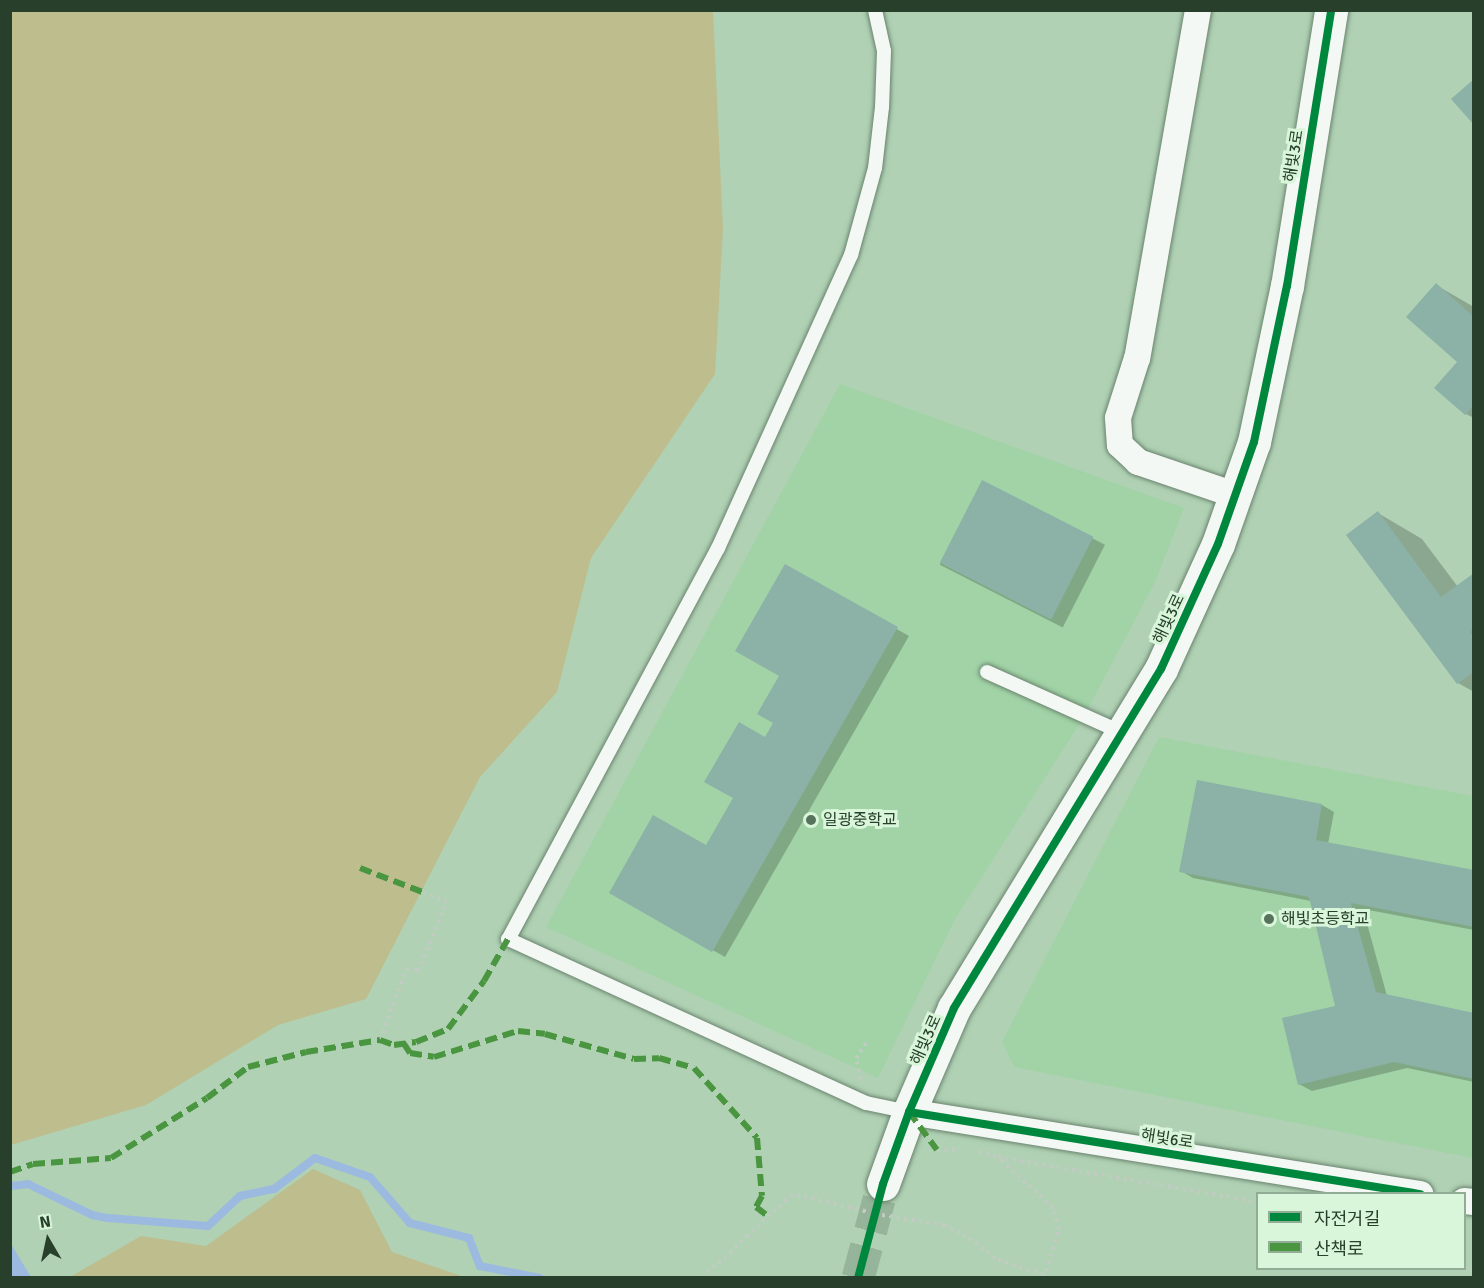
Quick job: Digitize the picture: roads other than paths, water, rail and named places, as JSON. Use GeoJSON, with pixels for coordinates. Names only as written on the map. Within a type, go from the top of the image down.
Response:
{"type":"FeatureCollection","features":[{"type":"Feature","properties":{"kind":"street"},"geometry":{"type":"LineString","coordinates":[[1198,10],[1137,358],[1118,418],[1120,445],[1138,462],[1235,495]]}},
{"type":"Feature","properties":{"kind":"street","name":"해빛3로"},"geometry":{"type":"LineString","coordinates":[[883,1184],[909,1112],[954,1008],[1002,925],[1161,669],[1218,544],[1254,442],[1287,286],[1331,10]]}},
{"type":"Feature","properties":{"kind":"street","name":"해빛6로"},"geometry":{"type":"LineString","coordinates":[[909,1112],[1408,1192]]}},
{"type":"Feature","properties":{"kind":"lane"},"geometry":{"type":"LineString","coordinates":[[876,10],[884,51],[882,107],[875,168],[851,255],[718,548],[508,939],[866,1103],[909,1112]]}},
{"type":"Feature","properties":{"kind":"lane"},"geometry":{"type":"LineString","coordinates":[[987,672],[1123,733]]}},
{"type":"Feature","properties":{"kind":"water"},"geometry":{"type":"Polygon","coordinates":[[[11,1244],[31,1277],[11,1277],[11,1244]]]}},
{"type":"Feature","properties":{"kind":"waterway"},"geometry":{"type":"LineString","coordinates":[[10,1186],[28,1184],[92,1215],[208,1226],[240,1196],[274,1189],[315,1158],[370,1177],[410,1223],[469,1238],[480,1266],[540,1278]]}},
{"type":"Feature","properties":{"kind":"tunnel"},"geometry":{"type":"LineString","coordinates":[[858,1278],[883,1184]]}},
{"type":"Feature","properties":{"kind":"place","name":"일광중학교"},"geometry":{"type":"Point","coordinates":[811,820]}},
{"type":"Feature","properties":{"kind":"place","name":"해빛초등학교"},"geometry":{"type":"Point","coordinates":[1269,919]}}]}
